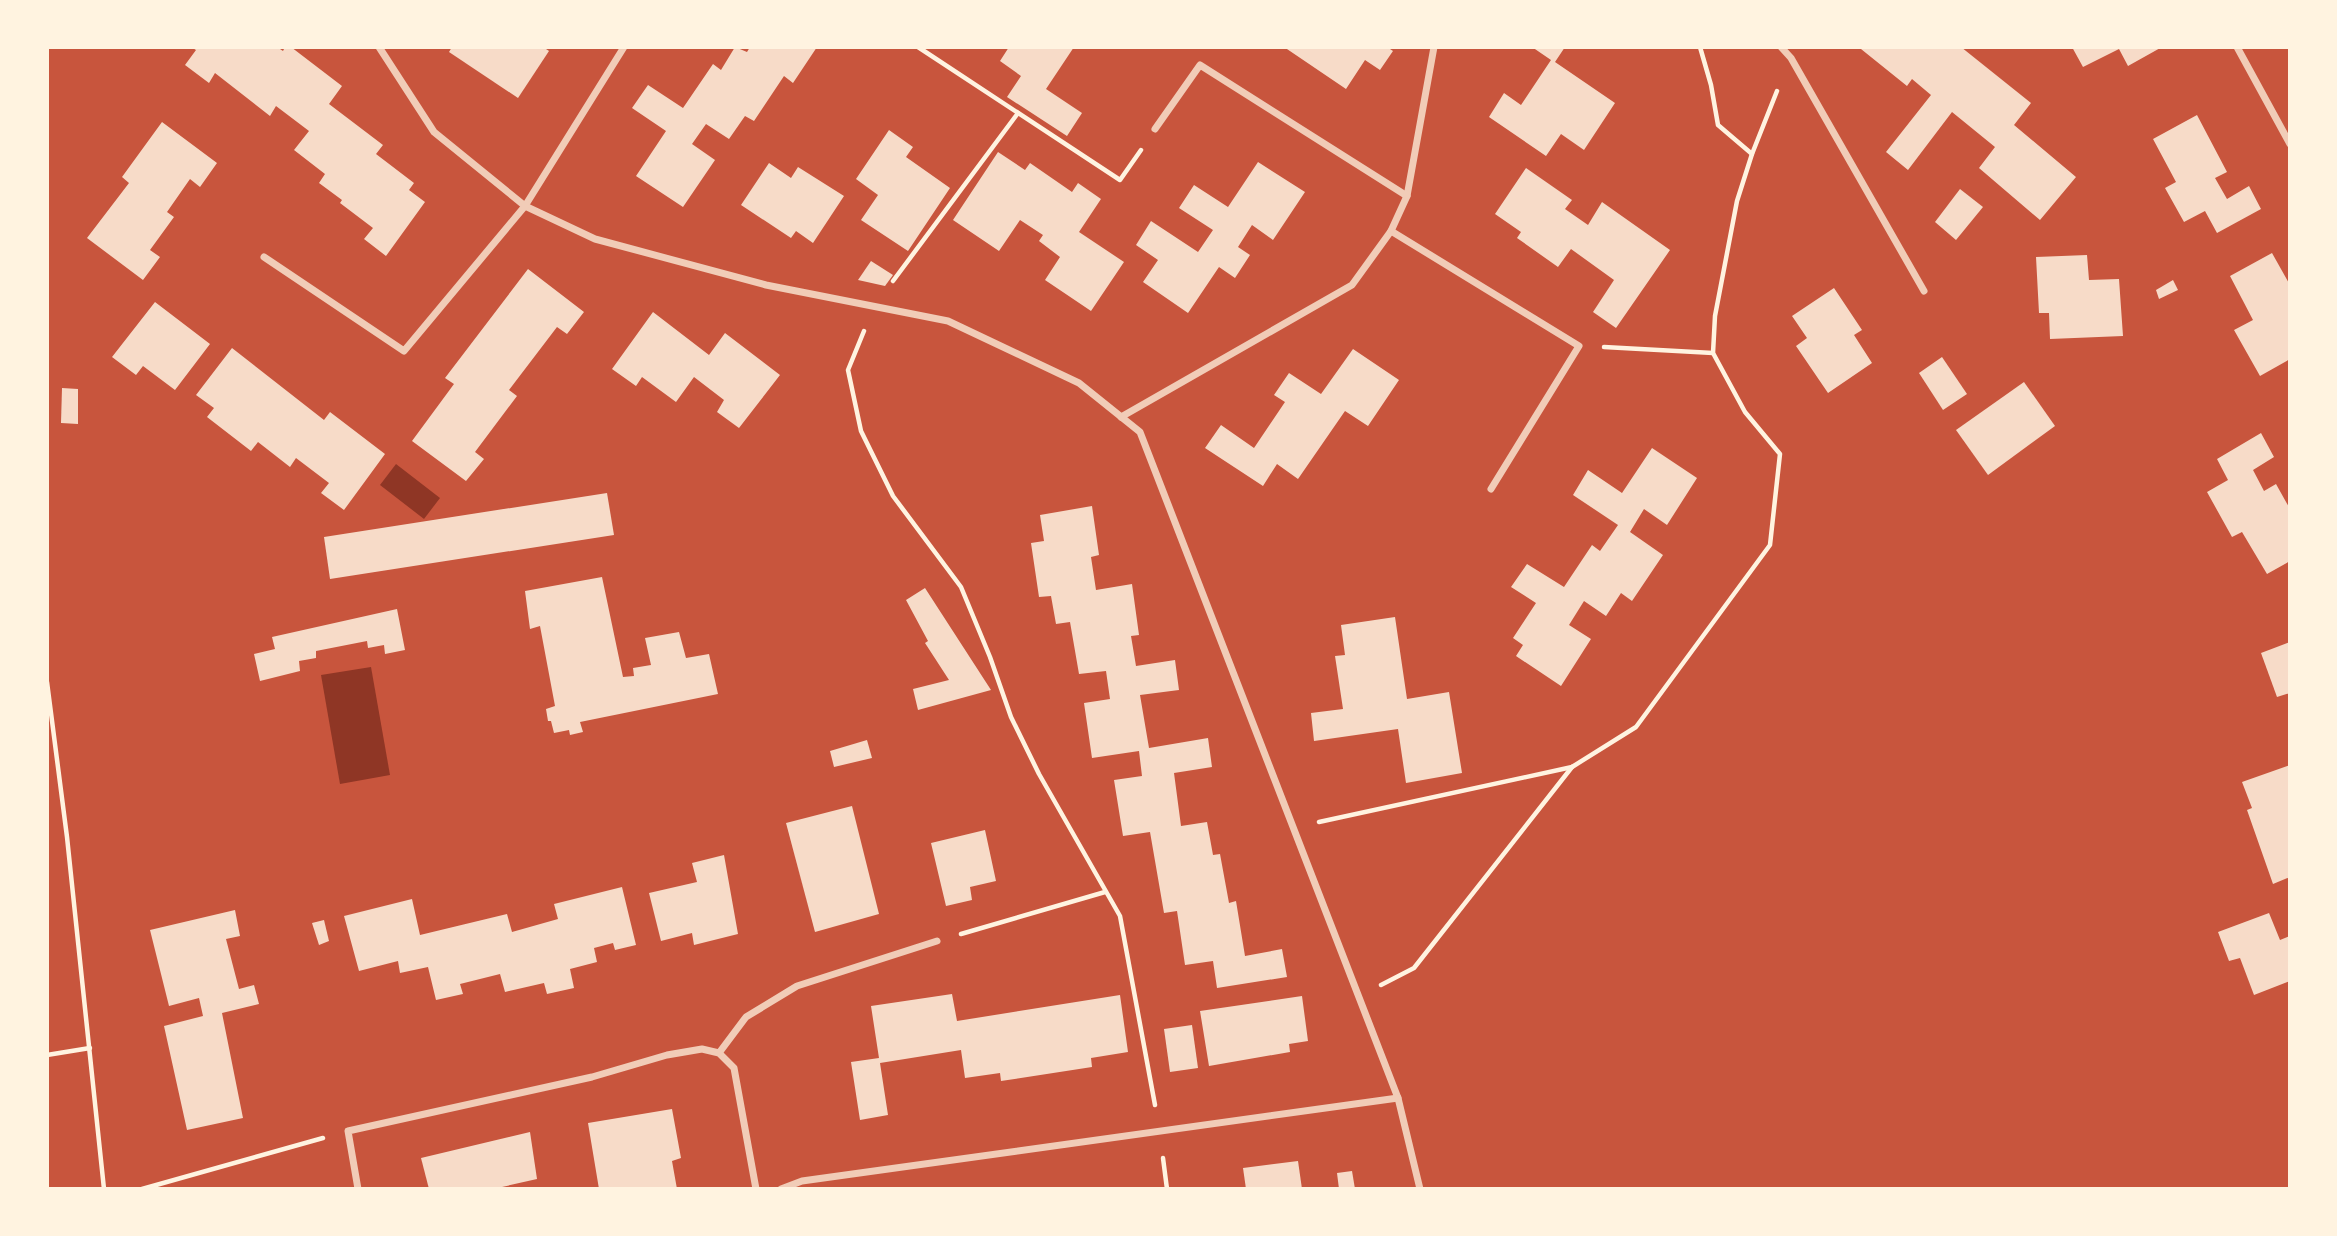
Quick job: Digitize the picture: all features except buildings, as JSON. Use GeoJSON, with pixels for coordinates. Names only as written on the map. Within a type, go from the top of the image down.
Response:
{"type":"FeatureCollection","features":[{"type":"Feature","properties":{"kind":"street"},"geometry":{"type":"LineString","coordinates":[[379,47],[434,132],[525,206],[595,239],[766,285],[948,321],[1079,383],[1140,432],[1398,1098],[1420,1189]]}},
{"type":"Feature","properties":{"kind":"street"},"geometry":{"type":"LineString","coordinates":[[264,257],[404,351],[525,206],[624,47]]}},
{"type":"Feature","properties":{"kind":"street"},"geometry":{"type":"LineString","coordinates":[[1121,417],[1352,285],[1391,231],[1407,195],[1434,47]]}},
{"type":"Feature","properties":{"kind":"street"},"geometry":{"type":"LineString","coordinates":[[1781,47],[1791,58],[1924,291]]}},
{"type":"Feature","properties":{"kind":"street"},"geometry":{"type":"LineString","coordinates":[[2237,47],[2290,144]]}},
{"type":"Feature","properties":{"kind":"street"},"geometry":{"type":"LineString","coordinates":[[1155,129],[1200,65],[1407,195]]}},
{"type":"Feature","properties":{"kind":"street"},"geometry":{"type":"LineString","coordinates":[[1391,231],[1579,346],[1491,489]]}},
{"type":"Feature","properties":{"kind":"street"},"geometry":{"type":"LineString","coordinates":[[719,1053],[746,1017],[797,986],[937,941]]}},
{"type":"Feature","properties":{"kind":"street"},"geometry":{"type":"LineString","coordinates":[[358,1189],[348,1131],[592,1077],[667,1055],[702,1049],[719,1053],[734,1068],[756,1189]]}},
{"type":"Feature","properties":{"kind":"street"},"geometry":{"type":"LineString","coordinates":[[781,1189],[802,1181],[1398,1098]]}},
{"type":"Feature","properties":{"kind":"path"},"geometry":{"type":"LineString","coordinates":[[918,47],[1120,180],[1155,129]]}},
{"type":"Feature","properties":{"kind":"path"},"geometry":{"type":"LineString","coordinates":[[1700,47],[1711,85],[1718,125],[1752,153]]}},
{"type":"Feature","properties":{"kind":"path"},"geometry":{"type":"LineString","coordinates":[[1294,828],[1572,767],[1636,727],[1770,545],[1780,454],[1745,412],[1713,353],[1715,316],[1737,201],[1752,153],[1791,58]]}},
{"type":"Feature","properties":{"kind":"path"},"geometry":{"type":"LineString","coordinates":[[1018,113],[874,306],[848,370],[861,431],[893,496],[961,587],[1011,717],[1039,774],[1120,916],[1160,1131]]}},
{"type":"Feature","properties":{"kind":"path"},"geometry":{"type":"LineString","coordinates":[[1579,346],[1713,353]]}},
{"type":"Feature","properties":{"kind":"path"},"geometry":{"type":"LineString","coordinates":[[47,682],[67,837],[104,1189]]}},
{"type":"Feature","properties":{"kind":"path"},"geometry":{"type":"LineString","coordinates":[[1359,997],[1414,968],[1572,767]]}},
{"type":"Feature","properties":{"kind":"path"},"geometry":{"type":"LineString","coordinates":[[937,941],[1105,892]]}},
{"type":"Feature","properties":{"kind":"path"},"geometry":{"type":"LineString","coordinates":[[47,1055],[90,1048]]}},
{"type":"Feature","properties":{"kind":"path"},"geometry":{"type":"LineString","coordinates":[[142,1189],[348,1131]]}},
{"type":"Feature","properties":{"kind":"shaded area"},"geometry":{"type":"Polygon","coordinates":[[[396,464],[440,498],[424,519],[380,485],[396,464]]]}},
{"type":"Feature","properties":{"kind":"shaded area"},"geometry":{"type":"Polygon","coordinates":[[[371,667],[390,775],[340,784],[321,675],[371,667]]]}}]}
